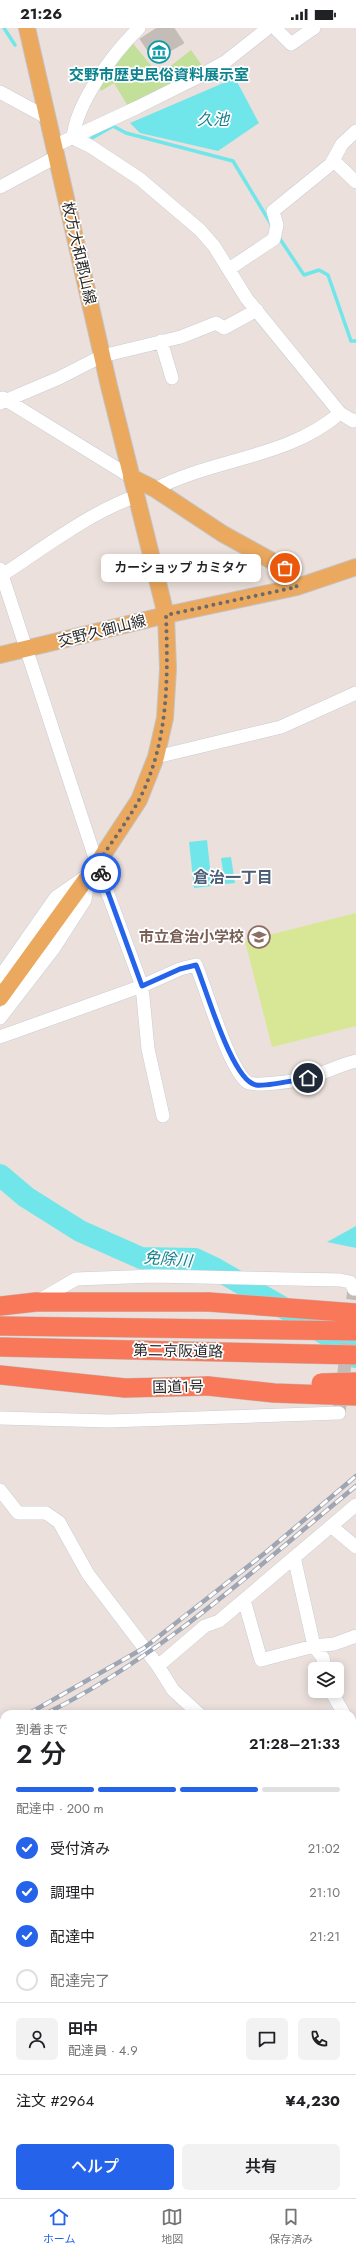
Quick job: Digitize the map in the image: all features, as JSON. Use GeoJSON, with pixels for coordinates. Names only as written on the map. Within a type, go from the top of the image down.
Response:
{"type":"FeatureCollection","features":[{"type":"Feature","properties":{"kind":"highway"},"geometry":{"type":"LineString","coordinates":[[0,1306],[36,1302],[209,1302],[355,1297]]}},
{"type":"Feature","properties":{"kind":"highway"},"geometry":{"type":"LineString","coordinates":[[209,1302],[356,1313]]}},
{"type":"Feature","properties":{"kind":"highway","name":"第二京阪道路"},"geometry":{"type":"LineString","coordinates":[[0,1326],[356,1331]]}},
{"type":"Feature","properties":{"kind":"highway","name":"第二京阪道路"},"geometry":{"type":"LineString","coordinates":[[0,1347],[356,1355]]}},
{"type":"Feature","properties":{"kind":"highway","name":"国道1号"},"geometry":{"type":"LineString","coordinates":[[0,1375],[125,1388],[208,1386],[274,1393],[356,1396]]}},
{"type":"Feature","properties":{"kind":"highway"},"geometry":{"type":"LineString","coordinates":[[208,1386],[356,1382]]}},
{"type":"Feature","properties":{"kind":"main road","name":"枚方大和郡山線"},"geometry":{"type":"LineString","coordinates":[[0,998],[93,869],[139,800],[156,757],[165,718],[168,669],[166,615],[102,356],[46,117],[27,28]]}},
{"type":"Feature","properties":{"kind":"main road"},"geometry":{"type":"LineString","coordinates":[[131,477],[156,489],[223,534],[285,568],[297,587],[356,567]]}},
{"type":"Feature","properties":{"kind":"main road","name":"交野久御山線"},"geometry":{"type":"LineString","coordinates":[[0,655],[26,650],[166,615],[297,587]]}},
{"type":"Feature","properties":{"kind":"street"},"geometry":{"type":"LineString","coordinates":[[73,138],[74,126],[97,80],[112,56],[139,28]]}},
{"type":"Feature","properties":{"kind":"street"},"geometry":{"type":"LineString","coordinates":[[0,187],[73,138],[150,101],[225,62],[268,28]]}},
{"type":"Feature","properties":{"kind":"street"},"geometry":{"type":"LineString","coordinates":[[275,28],[291,44],[314,28]]}},
{"type":"Feature","properties":{"kind":"street"},"geometry":{"type":"LineString","coordinates":[[0,92],[46,117]]}},
{"type":"Feature","properties":{"kind":"street"},"geometry":{"type":"LineString","coordinates":[[229,269],[274,239],[276,231],[273,211],[333,160],[342,144],[356,131]]}},
{"type":"Feature","properties":{"kind":"street"},"geometry":{"type":"LineString","coordinates":[[73,138],[90,146],[140,179],[200,230],[214,246],[247,299],[340,413],[353,421],[356,420]]}},
{"type":"Feature","properties":{"kind":"street"},"geometry":{"type":"LineString","coordinates":[[333,160],[356,182]]}},
{"type":"Feature","properties":{"kind":"street"},"geometry":{"type":"LineString","coordinates":[[3,400],[60,378],[102,356],[181,337],[216,323],[224,328],[257,310]]}},
{"type":"Feature","properties":{"kind":"street"},"geometry":{"type":"LineString","coordinates":[[161,341],[172,378]]}},
{"type":"Feature","properties":{"kind":"street"},"geometry":{"type":"LineString","coordinates":[[3,400],[131,477]]}},
{"type":"Feature","properties":{"kind":"street"},"geometry":{"type":"LineString","coordinates":[[156,489],[194,472],[274,450],[306,437],[324,426],[340,413]]}},
{"type":"Feature","properties":{"kind":"street"},"geometry":{"type":"LineString","coordinates":[[137,496],[118,503],[1,572],[93,869],[142,986],[148,1049],[163,1116]]}},
{"type":"Feature","properties":{"kind":"street"},"geometry":{"type":"LineString","coordinates":[[156,757],[281,727],[356,693]]}},
{"type":"Feature","properties":{"kind":"street"},"geometry":{"type":"LineString","coordinates":[[0,977],[56,897],[93,869]]}},
{"type":"Feature","properties":{"kind":"street"},"geometry":{"type":"LineString","coordinates":[[0,1018],[54,948],[85,900],[93,869]]}},
{"type":"Feature","properties":{"kind":"street"},"geometry":{"type":"LineString","coordinates":[[0,1037],[142,986],[180,969],[196,965],[232,1060],[248,1082],[257,1085],[308,1078],[329,1068],[356,1061]]}},
{"type":"Feature","properties":{"kind":"street"},"geometry":{"type":"LineString","coordinates":[[36,1302],[76,1280],[154,1276],[340,1280],[350,1282],[355,1297]]}},
{"type":"Feature","properties":{"kind":"street"},"geometry":{"type":"LineString","coordinates":[[0,1418],[109,1421],[339,1414]]}},
{"type":"Feature","properties":{"kind":"street"},"geometry":{"type":"LineString","coordinates":[[0,1490],[18,1513],[46,1513],[59,1522],[88,1574],[158,1666],[173,1690],[195,1710]]}},
{"type":"Feature","properties":{"kind":"street"},"geometry":{"type":"LineString","coordinates":[[158,1666],[206,1626],[219,1621],[356,1505]]}},
{"type":"Feature","properties":{"kind":"street"},"geometry":{"type":"LineString","coordinates":[[331,1526],[356,1547]]}},
{"type":"Feature","properties":{"kind":"street"},"geometry":{"type":"LineString","coordinates":[[294,1557],[314,1646],[323,1658],[324,1662]]}},
{"type":"Feature","properties":{"kind":"street"},"geometry":{"type":"LineString","coordinates":[[244,1600],[261,1660],[314,1646],[334,1644],[356,1636]]}},
{"type":"Feature","properties":{"kind":"street"},"geometry":{"type":"LineString","coordinates":[[335,1698],[342,1710]]}},
{"type":"Feature","properties":{"kind":"green space"},"geometry":{"type":"Polygon","coordinates":[[[131,41],[159,75],[191,50],[203,67],[129,108],[114,83],[101,91],[98,85],[131,41]]]}},
{"type":"Feature","properties":{"kind":"green space"},"geometry":{"type":"Polygon","coordinates":[[[356,913],[356,1026],[272,1047],[245,941],[356,913]]]}},
{"type":"Feature","properties":{"kind":"water","name":"久池"},"geometry":{"type":"Polygon","coordinates":[[[235,78],[259,123],[218,151],[140,133],[130,123],[235,78]]]}},
{"type":"Feature","properties":{"kind":"water"},"geometry":{"type":"Polygon","coordinates":[[[207,840],[212,886],[194,888],[189,842],[207,840]]]}},
{"type":"Feature","properties":{"kind":"water"},"geometry":{"type":"Polygon","coordinates":[[[231,857],[235,883],[225,884],[221,858],[231,857]]]}},
{"type":"Feature","properties":{"kind":"water"},"geometry":{"type":"Polygon","coordinates":[[[356,1226],[356,1248],[327,1242],[356,1226]]]}},
{"type":"Feature","properties":{"kind":"building","name":"交野市歴史民俗資料展示室"},"geometry":{"type":"Polygon","coordinates":[[[157,28],[174,28],[184,43],[154,60],[140,39],[157,28]]]}},
{"type":"Feature","properties":{"kind":"waterway"},"geometry":{"type":"LineString","coordinates":[[4,28],[15,45]]}},
{"type":"Feature","properties":{"kind":"waterway"},"geometry":{"type":"LineString","coordinates":[[92,138],[113,126],[126,133],[233,161],[271,224]]}},
{"type":"Feature","properties":{"kind":"waterway"},"geometry":{"type":"LineString","coordinates":[[278,236],[304,275],[319,270],[328,275],[351,341],[356,341]]}},
{"type":"Feature","properties":{"kind":"waterway","name":"免除川"},"geometry":{"type":"LineString","coordinates":[[0,1175],[26,1197],[80,1231],[141,1258],[195,1259],[216,1269],[289,1311],[350,1350],[356,1357]]}},
{"type":"Feature","properties":{"kind":"tunnel"},"geometry":{"type":"LineString","coordinates":[[339,1413],[354,1289]]}},
{"type":"Feature","properties":{"kind":"railway"},"geometry":{"type":"LineString","coordinates":[[35,1710],[144,1648],[265,1553],[356,1476]]}},
{"type":"Feature","properties":{"kind":"railway"},"geometry":{"type":"LineString","coordinates":[[52,1710],[88,1691],[129,1666],[168,1638],[245,1579],[356,1486]]}},
{"type":"Feature","properties":{"kind":"way so far"},"geometry":{"type":"LineString","coordinates":[[101,873],[97,864],[139,800],[156,757],[165,718],[168,669],[166,615],[297,587],[285,568]]}},
{"type":"Feature","properties":{"kind":"place","name":"交野市歴史民俗資料展示室"},"geometry":{"type":"Point","coordinates":[159,52]}},
{"type":"Feature","properties":{"kind":"place","name":"カーショップ カミタケ"},"geometry":{"type":"Point","coordinates":[285,568]}},
{"type":"Feature","properties":{"kind":"place","name":"市立倉治小学校"},"geometry":{"type":"Point","coordinates":[259,937]}},
{"type":"Feature","properties":{"kind":"district","name":"倉治一丁目"},"geometry":{"type":"Point","coordinates":[233,877]}},
{"type":"Feature","properties":{"kind":"route"},"geometry":{"type":"LineString","coordinates":[[101,873],[142,986],[180,969],[196,965],[232,1060],[248,1082],[257,1085],[308,1078]]}}]}
